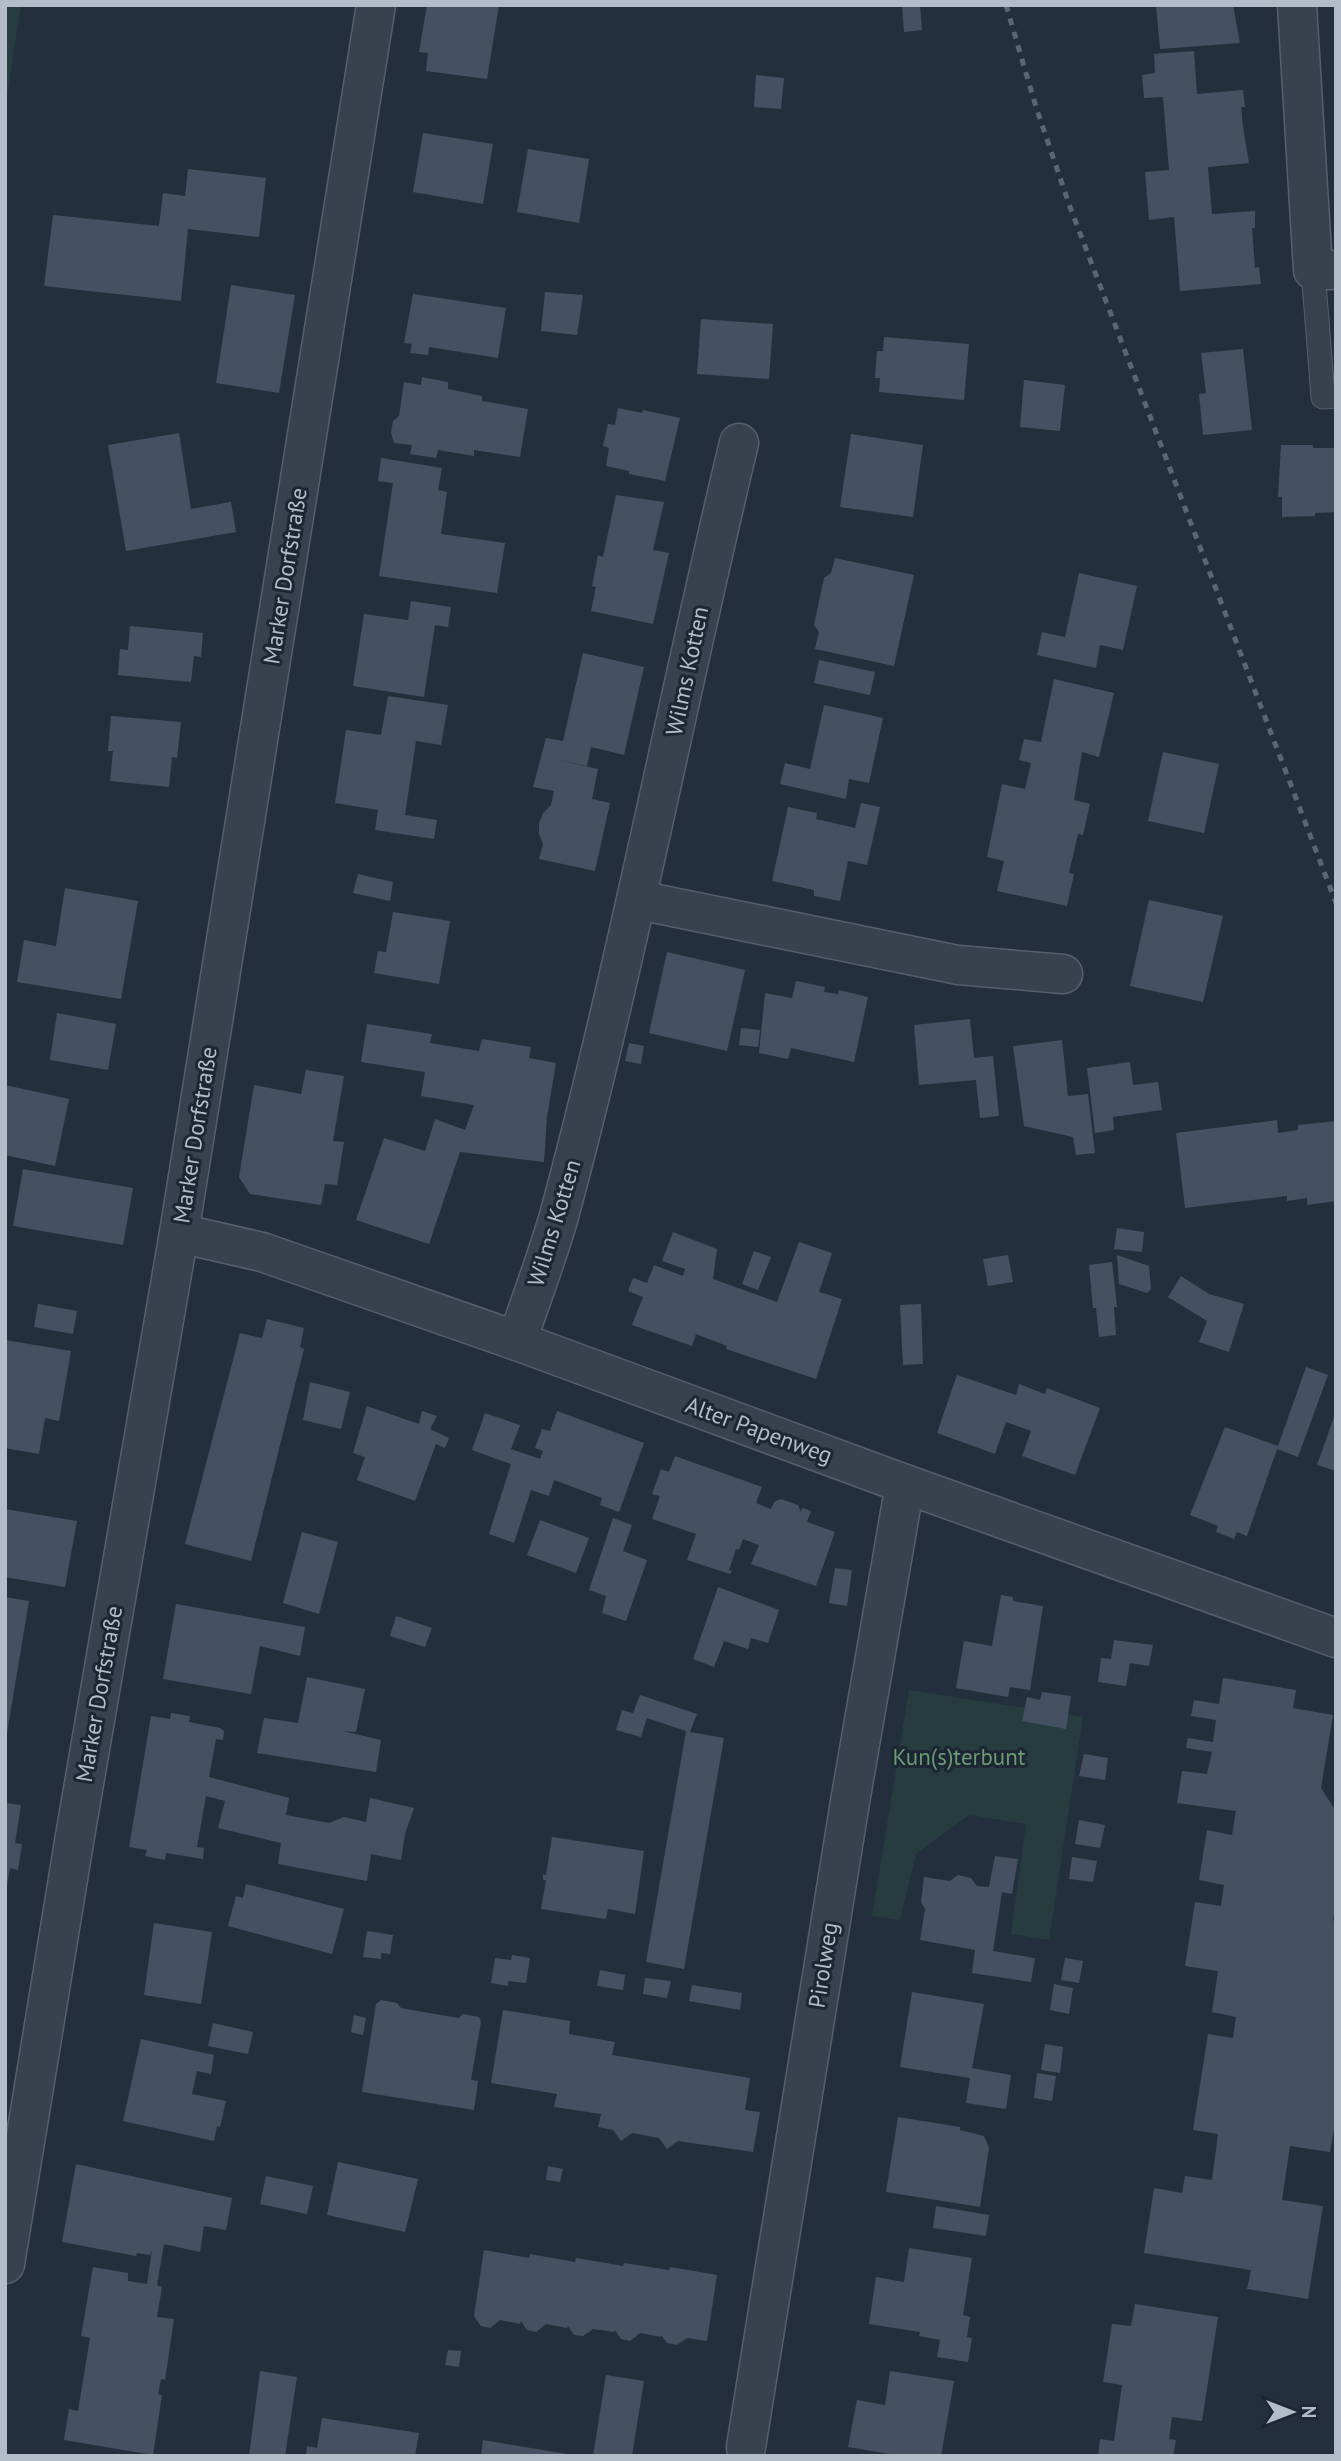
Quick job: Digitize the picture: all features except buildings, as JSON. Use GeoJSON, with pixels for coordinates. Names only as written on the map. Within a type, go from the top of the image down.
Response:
{"type":"FeatureCollection","features":[{"type":"Feature","properties":{"kind":"street","name":"Marker Dorfstraße"},"geometry":{"type":"LineString","coordinates":[[5,2264],[80,1802],[179,1233],[376,5]]}},
{"type":"Feature","properties":{"kind":"street"},"geometry":{"type":"LineString","coordinates":[[1297,5],[1324,270]]}},
{"type":"Feature","properties":{"kind":"street","name":"Wilms Kotten"},"geometry":{"type":"LineString","coordinates":[[517,1341],[558,1218],[638,900],[713,550],[739,443]]}},
{"type":"Feature","properties":{"kind":"street"},"geometry":{"type":"LineString","coordinates":[[638,900],[958,965],[1063,974]]}},
{"type":"Feature","properties":{"kind":"street","name":"Alter Papenweg"},"geometry":{"type":"LineString","coordinates":[[179,1233],[262,1252],[517,1341],[1336,1638]]}},
{"type":"Feature","properties":{"kind":"street","name":"Pirolweg"},"geometry":{"type":"LineString","coordinates":[[746,2447],[841,1854],[905,1483]]}},
{"type":"Feature","properties":{"kind":"lane"},"geometry":{"type":"LineString","coordinates":[[1324,270],[1323,397],[1336,396]]}},
{"type":"Feature","properties":{"kind":"green space"},"geometry":{"type":"Polygon","coordinates":[[[5,5],[21,5],[5,110],[5,5]]]}},
{"type":"Feature","properties":{"kind":"green space","name":"Kun(s)terbunt"},"geometry":{"type":"Polygon","coordinates":[[[909,1690],[1083,1717],[1049,1940],[1011,1934],[1026,1824],[969,1815],[916,1854],[900,1920],[872,1916],[909,1690]]]}},
{"type":"Feature","properties":{"kind":"railway"},"geometry":{"type":"LineString","coordinates":[[1006,5],[1036,107],[1070,207],[1336,903]]}}]}
